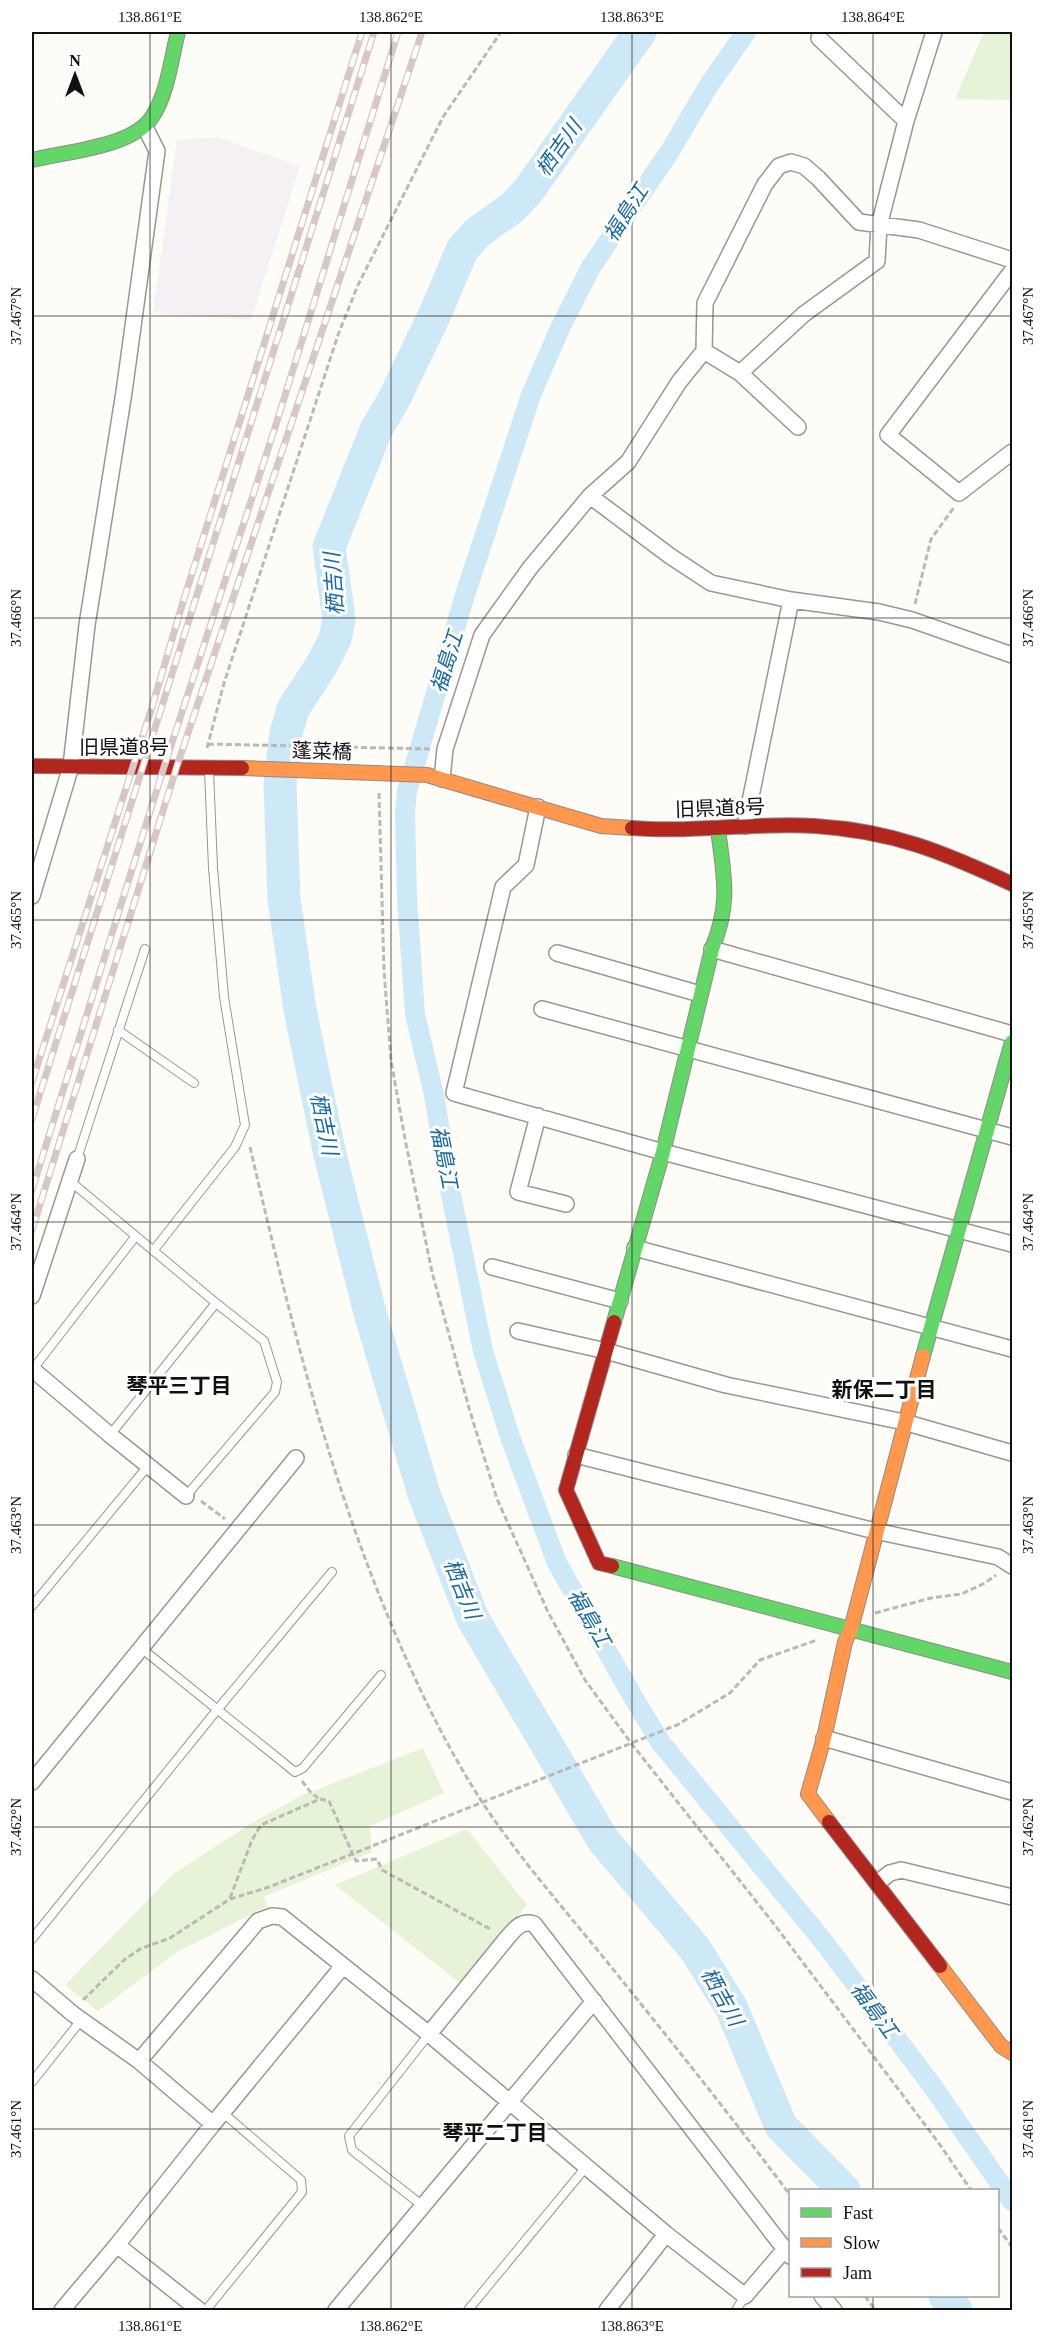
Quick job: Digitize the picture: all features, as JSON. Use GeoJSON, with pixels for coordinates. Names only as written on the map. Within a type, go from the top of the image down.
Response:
{"type":"FeatureCollection","features":[{"type":"Feature","properties":{"kind":"street"},"geometry":{"type":"LineString","coordinates":[[32,160],[116,141],[145,127],[157,109],[178,32]]}},
{"type":"Feature","properties":{"kind":"street"},"geometry":{"type":"LineString","coordinates":[[740,373],[804,314],[877,261],[879,226],[906,121],[934,32]]}},
{"type":"Feature","properties":{"kind":"street"},"geometry":{"type":"LineString","coordinates":[[819,38],[906,121]]}},
{"type":"Feature","properties":{"kind":"street"},"geometry":{"type":"LineString","coordinates":[[32,896],[70,766],[87,625],[121,415],[157,151],[145,127]]}},
{"type":"Feature","properties":{"kind":"street"},"geometry":{"type":"LineString","coordinates":[[442,779],[445,749],[482,635],[530,568],[590,496],[628,462],[679,382],[704,351],[705,303],[765,184],[779,166],[791,162],[804,166],[859,222],[919,230],[1012,260]]}},
{"type":"Feature","properties":{"kind":"street"},"geometry":{"type":"LineString","coordinates":[[1012,271],[888,435],[958,493],[1012,452]]}},
{"type":"Feature","properties":{"kind":"street"},"geometry":{"type":"LineString","coordinates":[[704,351],[740,373],[798,428]]}},
{"type":"Feature","properties":{"kind":"street"},"geometry":{"type":"LineString","coordinates":[[590,496],[670,556],[711,583],[791,600],[879,612],[912,620],[1012,655]]}},
{"type":"Feature","properties":{"kind":"street"},"geometry":{"type":"LineString","coordinates":[[745,826],[791,600]]}},
{"type":"Feature","properties":{"kind":"street","name":"旧県道8号"},"geometry":{"type":"LineString","coordinates":[[32,766],[210,768]]}},
{"type":"Feature","properties":{"kind":"street","name":"蓬菜橋"},"geometry":{"type":"LineString","coordinates":[[210,768],[427,775]]}},
{"type":"Feature","properties":{"kind":"street","name":"旧県道8号"},"geometry":{"type":"LineString","coordinates":[[427,775],[601,826],[639,829],[814,826],[865,831],[898,838],[944,853],[1012,884]]}},
{"type":"Feature","properties":{"kind":"street"},"geometry":{"type":"LineString","coordinates":[[538,807],[526,866],[503,887],[454,1094],[1012,1244]]}},
{"type":"Feature","properties":{"kind":"street"},"geometry":{"type":"LineString","coordinates":[[718,829],[726,891],[722,924],[712,949],[700,993],[663,1152],[566,1490],[598,1563],[1012,1672]]}},
{"type":"Feature","properties":{"kind":"street"},"geometry":{"type":"LineString","coordinates":[[712,949],[1012,1034]]}},
{"type":"Feature","properties":{"kind":"street"},"geometry":{"type":"LineString","coordinates":[[557,953],[700,993]]}},
{"type":"Feature","properties":{"kind":"street"},"geometry":{"type":"LineString","coordinates":[[542,1009],[1012,1137]]}},
{"type":"Feature","properties":{"kind":"street"},"geometry":{"type":"LineString","coordinates":[[1012,1042],[904,1422],[851,1629],[845,1642],[824,1738],[808,1794],[1001,2046],[1012,2053]]}},
{"type":"Feature","properties":{"kind":"street"},"geometry":{"type":"LineString","coordinates":[[538,1116],[518,1192],[566,1204]]}},
{"type":"Feature","properties":{"kind":"street"},"geometry":{"type":"LineString","coordinates":[[32,1296],[77,1159]]}},
{"type":"Feature","properties":{"kind":"street"},"geometry":{"type":"LineString","coordinates":[[635,1248],[1012,1349]]}},
{"type":"Feature","properties":{"kind":"street"},"geometry":{"type":"LineString","coordinates":[[492,1267],[620,1301]]}},
{"type":"Feature","properties":{"kind":"street"},"geometry":{"type":"LineString","coordinates":[[518,1331],[606,1351],[726,1385],[904,1422],[1012,1453]]}},
{"type":"Feature","properties":{"kind":"street"},"geometry":{"type":"LineString","coordinates":[[32,1369],[110,1436],[186,1496]]}},
{"type":"Feature","properties":{"kind":"street"},"geometry":{"type":"LineString","coordinates":[[576,1455],[875,1531],[999,1557],[1012,1566]]}},
{"type":"Feature","properties":{"kind":"street"},"geometry":{"type":"LineString","coordinates":[[32,1782],[296,1458]]}},
{"type":"Feature","properties":{"kind":"street"},"geometry":{"type":"LineString","coordinates":[[824,1738],[1012,1792]]}},
{"type":"Feature","properties":{"kind":"street"},"geometry":{"type":"LineString","coordinates":[[877,1883],[890,1873],[900,1870],[1012,1897]]}},
{"type":"Feature","properties":{"kind":"street"},"geometry":{"type":"LineString","coordinates":[[139,2061],[258,1921],[272,1916],[282,1917],[429,2034],[666,2234],[745,2296],[788,2252],[534,1924],[527,1922],[520,1924],[429,2034]]}},
{"type":"Feature","properties":{"kind":"street"},"geometry":{"type":"LineString","coordinates":[[62,2310],[343,1966]]}},
{"type":"Feature","properties":{"kind":"street"},"geometry":{"type":"LineString","coordinates":[[32,1979],[82,2019],[218,2119]]}},
{"type":"Feature","properties":{"kind":"street"},"geometry":{"type":"LineString","coordinates":[[336,2310],[424,2208],[594,2001]]}},
{"type":"Feature","properties":{"kind":"street"},"geometry":{"type":"LineString","coordinates":[[608,2310],[666,2234]]}},
{"type":"Feature","properties":{"kind":"street"},"geometry":{"type":"LineString","coordinates":[[117,2245],[199,2310]]}},
{"type":"Feature","properties":{"kind":"street"},"geometry":{"type":"LineString","coordinates":[[824,2297],[834,2310]]}},
{"type":"Feature","properties":{"kind":"lane"},"geometry":{"type":"LineString","coordinates":[[153,1251],[235,1147],[245,1125],[224,997],[213,868],[210,768]]}},
{"type":"Feature","properties":{"kind":"lane"},"geometry":{"type":"LineString","coordinates":[[77,1159],[145,948]]}},
{"type":"Feature","properties":{"kind":"lane"},"geometry":{"type":"LineString","coordinates":[[117,1030],[194,1083]]}},
{"type":"Feature","properties":{"kind":"lane"},"geometry":{"type":"LineString","coordinates":[[69,1180],[135,1237],[264,1341],[277,1382],[275,1392],[186,1496]]}},
{"type":"Feature","properties":{"kind":"lane"},"geometry":{"type":"LineString","coordinates":[[32,1369],[135,1237]]}},
{"type":"Feature","properties":{"kind":"lane"},"geometry":{"type":"LineString","coordinates":[[110,1436],[216,1303]]}},
{"type":"Feature","properties":{"kind":"lane"},"geometry":{"type":"LineString","coordinates":[[32,1606],[148,1466]]}},
{"type":"Feature","properties":{"kind":"lane"},"geometry":{"type":"LineString","coordinates":[[32,1939],[332,1572]]}},
{"type":"Feature","properties":{"kind":"lane"},"geometry":{"type":"LineString","coordinates":[[140,1647],[295,1772],[303,1768],[381,1675]]}},
{"type":"Feature","properties":{"kind":"lane"},"geometry":{"type":"LineString","coordinates":[[32,2082],[82,2019]]}},
{"type":"Feature","properties":{"kind":"lane"},"geometry":{"type":"LineString","coordinates":[[424,2208],[352,2150],[349,2136],[429,2034]]}},
{"type":"Feature","properties":{"kind":"lane"},"geometry":{"type":"LineString","coordinates":[[206,2310],[302,2192],[301,2180],[218,2119]]}},
{"type":"Feature","properties":{"kind":"lane"},"geometry":{"type":"LineString","coordinates":[[468,2310],[586,2167]]}},
{"type":"Feature","properties":{"kind":"lane"},"geometry":{"type":"LineString","coordinates":[[736,2310],[745,2296]]}},
{"type":"Feature","properties":{"kind":"path"},"geometry":{"type":"LineString","coordinates":[[210,768],[208,744],[224,683],[338,335],[358,285],[443,117],[501,32]]}},
{"type":"Feature","properties":{"kind":"path"},"geometry":{"type":"LineString","coordinates":[[912,620],[931,539],[953,510],[958,493]]}},
{"type":"Feature","properties":{"kind":"path"},"geometry":{"type":"LineString","coordinates":[[208,744],[435,749]]}},
{"type":"Feature","properties":{"kind":"path"},"geometry":{"type":"LineString","coordinates":[[245,1125],[286,1301],[353,1528],[402,1653],[442,1733],[482,1802],[540,1880],[752,2144],[789,2194]]}},
{"type":"Feature","properties":{"kind":"path"},"geometry":{"type":"LineString","coordinates":[[186,1496],[196,1497],[237,1529]]}},
{"type":"Feature","properties":{"kind":"path"},"geometry":{"type":"LineString","coordinates":[[870,1615],[931,1598],[961,1594],[997,1574]]}},
{"type":"Feature","properties":{"kind":"path"},"geometry":{"type":"LineString","coordinates":[[83,2000],[124,1960],[140,1949],[170,1938],[230,1899],[269,1887],[677,1725],[730,1693],[760,1660],[823,1638]]}},
{"type":"Feature","properties":{"kind":"path"},"geometry":{"type":"LineString","coordinates":[[295,1772],[312,1794],[329,1801],[356,1861],[377,1859],[382,1870],[507,1938]]}},
{"type":"Feature","properties":{"kind":"path"},"geometry":{"type":"LineString","coordinates":[[230,1899],[252,1840],[261,1825],[320,1799]]}},
{"type":"Feature","properties":{"kind":"path"},"geometry":{"type":"LineString","coordinates":[[999,2229],[1012,2247]]}},
{"type":"Feature","properties":{"kind":"path"},"geometry":{"type":"LineString","coordinates":[[866,2297],[876,2310]]}},
{"type":"Feature","properties":{"kind":"shaded area"},"geometry":{"type":"Polygon","coordinates":[[[217,137],[300,166],[251,320],[153,313],[177,140],[217,137]]]}},
{"type":"Feature","properties":{"kind":"green space"},"geometry":{"type":"Polygon","coordinates":[[[984,32],[1012,32],[1012,100],[955,99],[984,32]]]}},
{"type":"Feature","properties":{"kind":"green space"},"geometry":{"type":"Polygon","coordinates":[[[423,1748],[444,1793],[370,1826],[372,1852],[263,1897],[268,1906],[177,1952],[98,2011],[65,1985],[173,1874],[250,1824],[303,1795],[423,1748]]]}},
{"type":"Feature","properties":{"kind":"green space"},"geometry":{"type":"Polygon","coordinates":[[[467,1829],[527,1905],[460,1983],[335,1885],[467,1829]]]}},
{"type":"Feature","properties":{"kind":"waterway","name":"栖吉川"},"geometry":{"type":"LineString","coordinates":[[640,32],[528,191],[512,208],[478,232],[462,250],[435,314],[393,401],[376,430],[329,547],[339,619],[335,639],[321,666],[293,709],[286,733],[280,784],[284,899],[300,1010],[330,1155],[370,1313],[424,1494],[473,1619],[603,1840],[695,1949],[731,2007],[781,2126],[843,2189]]}},
{"type":"Feature","properties":{"kind":"waterway","name":"福島江"},"geometry":{"type":"LineString","coordinates":[[746,32],[709,85],[670,151],[591,267],[561,326],[531,395],[465,595],[407,791],[405,812],[407,899],[415,1014],[434,1095],[449,1185],[483,1351],[510,1437],[557,1563],[661,1743],[823,1941],[931,2084],[1012,2201]]}},
{"type":"Feature","properties":{"kind":"waterway","name":"栖吉川"},"geometry":{"type":"LineString","coordinates":[[946,2297],[956,2310]]}},
{"type":"Feature","properties":{"kind":"railway"},"geometry":{"type":"LineString","coordinates":[[32,1082],[152,707],[362,32]]}},
{"type":"Feature","properties":{"kind":"railway"},"geometry":{"type":"LineString","coordinates":[[32,1119],[374,32]]}},
{"type":"Feature","properties":{"kind":"railway"},"geometry":{"type":"LineString","coordinates":[[32,1190],[164,767],[273,434],[398,32]]}},
{"type":"Feature","properties":{"kind":"railway"},"geometry":{"type":"LineString","coordinates":[[32,1230],[177,766],[422,32]]}},
{"type":"Feature","properties":{"kind":"traffic: fast"},"geometry":{"type":"LineString","coordinates":[[32,160],[114,142],[143,127],[152,117],[162,97],[178,32]]}},
{"type":"Feature","properties":{"kind":"traffic: fast"},"geometry":{"type":"LineString","coordinates":[[614,1322],[663,1152],[712,949],[722,917],[724,890],[718,829]]}},
{"type":"Feature","properties":{"kind":"traffic: fast"},"geometry":{"type":"LineString","coordinates":[[923,1356],[1012,1042]]}},
{"type":"Feature","properties":{"kind":"traffic: fast"},"geometry":{"type":"LineString","coordinates":[[612,1566],[1012,1672]]}},
{"type":"Feature","properties":{"kind":"traffic: slow"},"geometry":{"type":"LineString","coordinates":[[242,768],[427,775],[601,826],[632,828]]}},
{"type":"Feature","properties":{"kind":"traffic: slow"},"geometry":{"type":"LineString","coordinates":[[829,1822],[808,1794],[824,1738],[845,1642],[851,1629],[923,1356]]}},
{"type":"Feature","properties":{"kind":"traffic: slow"},"geometry":{"type":"LineString","coordinates":[[940,1966],[1001,2046],[1012,2053]]}},
{"type":"Feature","properties":{"kind":"traffic: jam"},"geometry":{"type":"LineString","coordinates":[[32,766],[242,768]]}},
{"type":"Feature","properties":{"kind":"traffic: jam"},"geometry":{"type":"LineString","coordinates":[[632,828],[678,829],[792,825],[843,829],[917,845],[1012,884]]}},
{"type":"Feature","properties":{"kind":"traffic: jam"},"geometry":{"type":"LineString","coordinates":[[612,1566],[599,1563],[566,1490],[614,1322]]}},
{"type":"Feature","properties":{"kind":"traffic: jam"},"geometry":{"type":"LineString","coordinates":[[829,1822],[940,1966]]}},
{"type":"Feature","properties":{"kind":"district","name":"琴平三丁目"},"geometry":{"type":"Point","coordinates":[179,1386]}},
{"type":"Feature","properties":{"kind":"district","name":"新保二丁目"},"geometry":{"type":"Point","coordinates":[884,1390]}},
{"type":"Feature","properties":{"kind":"district","name":"琴平二丁目"},"geometry":{"type":"Point","coordinates":[495,2133]}}]}
